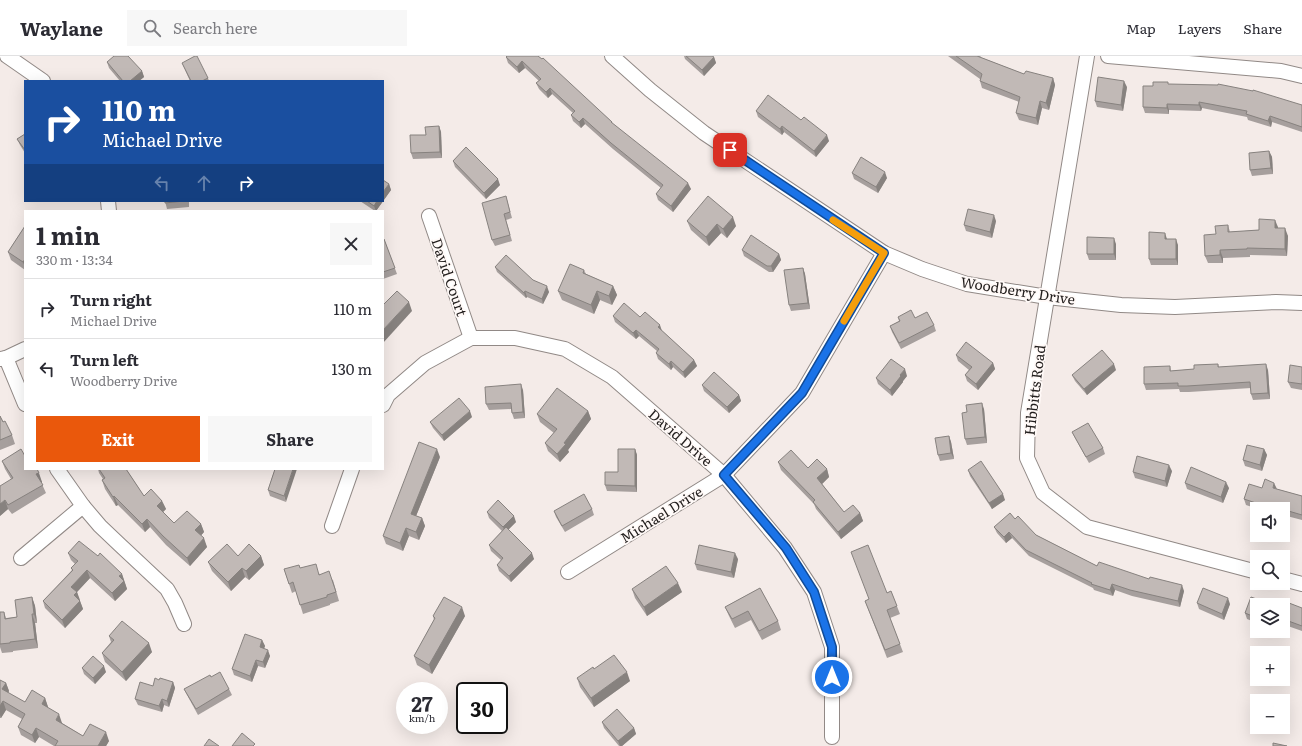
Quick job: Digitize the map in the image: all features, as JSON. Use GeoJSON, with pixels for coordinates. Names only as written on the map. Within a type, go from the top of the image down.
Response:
{"type":"FeatureCollection","features":[{"type":"Feature","properties":{"kind":"street"},"geometry":{"type":"LineString","coordinates":[[7,56],[42,80]]}},
{"type":"Feature","properties":{"kind":"street","name":"Woodberry Drive"},"geometry":{"type":"LineString","coordinates":[[612,56],[650,90],[704,133],[884,253],[922,269],[967,284],[1047,297],[1121,305],[1175,307],[1276,302],[1302,303]]}},
{"type":"Feature","properties":{"kind":"street","name":"Hibbitts Road"},"geometry":{"type":"LineString","coordinates":[[1087,56],[1028,413],[1027,458],[1043,493],[1087,527],[1250,570]]}},
{"type":"Feature","properties":{"kind":"street"},"geometry":{"type":"LineString","coordinates":[[1108,56],[1281,71],[1302,76]]}},
{"type":"Feature","properties":{"kind":"street","name":"David Court"},"geometry":{"type":"LineString","coordinates":[[429,216],[471,338]]}},
{"type":"Feature","properties":{"kind":"street","name":"Michael Drive"},"geometry":{"type":"LineString","coordinates":[[568,572],[724,475],[802,393],[884,253]]}},
{"type":"Feature","properties":{"kind":"street","name":"David Drive"},"geometry":{"type":"LineString","coordinates":[[384,403],[388,395],[425,363],[471,338],[515,338],[565,349],[612,377],[724,475],[786,548],[814,592],[832,647],[832,737]]}},
{"type":"Feature","properties":{"kind":"street"},"geometry":{"type":"LineString","coordinates":[[24,349],[3,359],[24,402]]}},
{"type":"Feature","properties":{"kind":"street"},"geometry":{"type":"LineString","coordinates":[[58,470],[84,506],[120,546],[170,592],[184,624]]}},
{"type":"Feature","properties":{"kind":"street"},"geometry":{"type":"LineString","coordinates":[[332,526],[352,470]]}},
{"type":"Feature","properties":{"kind":"street"},"geometry":{"type":"LineString","coordinates":[[21,558],[84,506]]}},
{"type":"Feature","properties":{"kind":"street"},"geometry":{"type":"LineString","coordinates":[[1290,581],[1302,584]]}},
{"type":"Feature","properties":{"kind":"building"},"geometry":{"type":"Polygon","coordinates":[[[114,56],[128,56],[142,71],[131,80],[122,80],[107,62],[114,56]]]}},
{"type":"Feature","properties":{"kind":"building"},"geometry":{"type":"Polygon","coordinates":[[[197,56],[208,78],[204,80],[190,80],[182,63],[197,56]]]}},
{"type":"Feature","properties":{"kind":"building"},"geometry":{"type":"Polygon","coordinates":[[[538,56],[542,59],[543,58],[611,122],[688,183],[671,206],[656,194],[663,185],[583,118],[579,122],[571,115],[575,111],[550,88],[546,92],[536,83],[541,79],[522,61],[517,67],[506,57],[538,56]]]}},
{"type":"Feature","properties":{"kind":"building"},"geometry":{"type":"Polygon","coordinates":[[[686,56],[712,56],[714,57],[702,70],[686,56]]]}},
{"type":"Feature","properties":{"kind":"building"},"geometry":{"type":"Polygon","coordinates":[[[956,56],[977,56],[1024,74],[1026,71],[1053,78],[1046,103],[1040,101],[1036,118],[1016,113],[1020,97],[980,81],[982,74],[956,56]]]}},
{"type":"Feature","properties":{"kind":"building"},"geometry":{"type":"Polygon","coordinates":[[[1098,77],[1124,81],[1121,105],[1095,101],[1098,77]]]}},
{"type":"Feature","properties":{"kind":"building"},"geometry":{"type":"Polygon","coordinates":[[[1153,82],[1168,82],[1168,84],[1218,84],[1253,90],[1302,105],[1302,127],[1270,116],[1268,121],[1246,114],[1247,111],[1199,102],[1199,105],[1167,104],[1167,108],[1143,107],[1143,86],[1153,86],[1153,82]]]}},
{"type":"Feature","properties":{"kind":"building"},"geometry":{"type":"Polygon","coordinates":[[[768,95],[801,120],[804,117],[827,135],[814,151],[782,126],[780,129],[756,111],[768,95]]]}},
{"type":"Feature","properties":{"kind":"building"},"geometry":{"type":"Polygon","coordinates":[[[439,126],[440,152],[411,153],[410,135],[426,135],[425,127],[439,126]]]}},
{"type":"Feature","properties":{"kind":"building"},"geometry":{"type":"Polygon","coordinates":[[[24,135],[24,149],[17,139],[24,135]]]}},
{"type":"Feature","properties":{"kind":"building"},"geometry":{"type":"Polygon","coordinates":[[[466,147],[498,179],[484,193],[453,161],[466,147]]]}},
{"type":"Feature","properties":{"kind":"building"},"geometry":{"type":"Polygon","coordinates":[[[1269,151],[1271,168],[1250,170],[1249,153],[1269,151]]]}},
{"type":"Feature","properties":{"kind":"building"},"geometry":{"type":"Polygon","coordinates":[[[861,157],[885,172],[876,187],[852,173],[861,157]]]}},
{"type":"Feature","properties":{"kind":"building"},"geometry":{"type":"Polygon","coordinates":[[[384,181],[389,184],[384,191],[384,181]]]}},
{"type":"Feature","properties":{"kind":"building"},"geometry":{"type":"Polygon","coordinates":[[[506,196],[510,212],[504,214],[510,235],[492,240],[482,203],[506,196]]]}},
{"type":"Feature","properties":{"kind":"building"},"geometry":{"type":"Polygon","coordinates":[[[708,196],[733,217],[723,229],[717,224],[706,237],[687,221],[708,196]]]}},
{"type":"Feature","properties":{"kind":"building"},"geometry":{"type":"Polygon","coordinates":[[[368,202],[376,202],[374,206],[368,202]]]}},
{"type":"Feature","properties":{"kind":"building"},"geometry":{"type":"Polygon","coordinates":[[[968,209],[994,215],[990,232],[964,225],[968,209]]]}},
{"type":"Feature","properties":{"kind":"building"},"geometry":{"type":"Polygon","coordinates":[[[1259,219],[1275,220],[1275,228],[1285,228],[1285,249],[1247,248],[1220,250],[1220,255],[1205,256],[1204,235],[1216,234],[1215,226],[1228,225],[1228,232],[1259,230],[1259,219]]]}},
{"type":"Feature","properties":{"kind":"building"},"geometry":{"type":"Polygon","coordinates":[[[24,228],[24,260],[23,262],[8,252],[24,228]]]}},
{"type":"Feature","properties":{"kind":"building"},"geometry":{"type":"Polygon","coordinates":[[[1149,232],[1165,233],[1165,239],[1176,239],[1176,259],[1149,259],[1149,232]]]}},
{"type":"Feature","properties":{"kind":"building"},"geometry":{"type":"Polygon","coordinates":[[[751,235],[779,254],[771,266],[767,266],[742,250],[751,235]]]}},
{"type":"Feature","properties":{"kind":"building"},"geometry":{"type":"Polygon","coordinates":[[[1087,237],[1114,238],[1114,254],[1087,254],[1087,237]]]}},
{"type":"Feature","properties":{"kind":"building"},"geometry":{"type":"Polygon","coordinates":[[[384,239],[395,268],[384,272],[384,239]]]}},
{"type":"Feature","properties":{"kind":"building"},"geometry":{"type":"Polygon","coordinates":[[[506,255],[533,280],[547,286],[542,299],[525,291],[524,293],[495,267],[506,255]]]}},
{"type":"Feature","properties":{"kind":"building"},"geometry":{"type":"Polygon","coordinates":[[[570,264],[584,270],[583,273],[613,286],[609,296],[597,291],[591,305],[558,291],[570,264]]]}},
{"type":"Feature","properties":{"kind":"building"},"geometry":{"type":"Polygon","coordinates":[[[803,268],[808,303],[789,305],[784,270],[803,268]]]}},
{"type":"Feature","properties":{"kind":"building"},"geometry":{"type":"Polygon","coordinates":[[[397,291],[409,302],[384,329],[384,304],[397,291]]]}},
{"type":"Feature","properties":{"kind":"building"},"geometry":{"type":"Polygon","coordinates":[[[624,303],[640,317],[645,312],[660,325],[658,327],[694,360],[683,372],[671,361],[669,364],[656,353],[659,349],[636,330],[633,333],[613,316],[624,303]]]}},
{"type":"Feature","properties":{"kind":"building"},"geometry":{"type":"Polygon","coordinates":[[[911,310],[915,318],[927,312],[934,325],[899,343],[890,326],[900,321],[898,317],[911,310]]]}},
{"type":"Feature","properties":{"kind":"building"},"geometry":{"type":"Polygon","coordinates":[[[966,342],[993,363],[976,384],[965,375],[972,367],[956,355],[966,342]]]}},
{"type":"Feature","properties":{"kind":"building"},"geometry":{"type":"Polygon","coordinates":[[[1102,350],[1114,364],[1084,389],[1072,375],[1102,350]]]}},
{"type":"Feature","properties":{"kind":"building"},"geometry":{"type":"Polygon","coordinates":[[[891,359],[905,369],[890,390],[876,378],[891,359]]]}},
{"type":"Feature","properties":{"kind":"building"},"geometry":{"type":"Polygon","coordinates":[[[1218,364],[1218,367],[1266,364],[1268,393],[1251,394],[1250,382],[1187,386],[1178,386],[1178,383],[1144,384],[1144,367],[1170,366],[1170,371],[1194,369],[1194,365],[1218,364]]]}},
{"type":"Feature","properties":{"kind":"building"},"geometry":{"type":"Polygon","coordinates":[[[1290,365],[1302,367],[1302,384],[1288,382],[1290,365]]]}},
{"type":"Feature","properties":{"kind":"building"},"geometry":{"type":"Polygon","coordinates":[[[714,372],[739,395],[727,407],[702,385],[714,372]]]}},
{"type":"Feature","properties":{"kind":"building"},"geometry":{"type":"Polygon","coordinates":[[[521,384],[523,412],[512,413],[511,403],[486,404],[485,387],[521,384]]]}},
{"type":"Feature","properties":{"kind":"building"},"geometry":{"type":"Polygon","coordinates":[[[557,388],[588,411],[564,443],[566,444],[557,454],[545,443],[557,429],[537,414],[557,388]]]}},
{"type":"Feature","properties":{"kind":"building"},"geometry":{"type":"Polygon","coordinates":[[[459,398],[470,411],[442,435],[430,422],[459,398]]]}},
{"type":"Feature","properties":{"kind":"building"},"geometry":{"type":"Polygon","coordinates":[[[982,403],[985,437],[965,439],[962,413],[967,412],[966,405],[982,403]]]}},
{"type":"Feature","properties":{"kind":"building"},"geometry":{"type":"Polygon","coordinates":[[[0,416],[3,422],[5,421],[12,435],[0,440],[0,416]]]}},
{"type":"Feature","properties":{"kind":"building"},"geometry":{"type":"Polygon","coordinates":[[[1088,423],[1103,448],[1086,457],[1072,432],[1088,423]]]}},
{"type":"Feature","properties":{"kind":"building"},"geometry":{"type":"Polygon","coordinates":[[[949,436],[951,453],[938,455],[935,438],[949,436]]]}},
{"type":"Feature","properties":{"kind":"building"},"geometry":{"type":"Polygon","coordinates":[[[419,442],[437,449],[411,514],[422,518],[416,532],[406,528],[400,543],[383,536],[419,442]]]}},
{"type":"Feature","properties":{"kind":"building"},"geometry":{"type":"Polygon","coordinates":[[[1247,445],[1264,449],[1260,465],[1243,460],[1247,445]]]}},
{"type":"Feature","properties":{"kind":"building"},"geometry":{"type":"Polygon","coordinates":[[[21,449],[24,454],[24,470],[38,470],[39,473],[36,474],[43,485],[8,505],[5,500],[0,504],[0,486],[13,478],[2,461],[21,449]]]}},
{"type":"Feature","properties":{"kind":"building"},"geometry":{"type":"Polygon","coordinates":[[[618,449],[635,449],[635,486],[605,485],[605,472],[618,472],[618,449]]]}},
{"type":"Feature","properties":{"kind":"building"},"geometry":{"type":"Polygon","coordinates":[[[791,450],[808,468],[817,459],[827,469],[817,478],[844,512],[853,505],[860,513],[838,532],[813,502],[815,500],[778,462],[791,450]]]}},
{"type":"Feature","properties":{"kind":"building"},"geometry":{"type":"Polygon","coordinates":[[[1137,456],[1169,465],[1165,481],[1133,472],[1137,456]]]}},
{"type":"Feature","properties":{"kind":"building"},"geometry":{"type":"Polygon","coordinates":[[[981,461],[1003,494],[989,503],[968,470],[981,461]]]}},
{"type":"Feature","properties":{"kind":"building"},"geometry":{"type":"Polygon","coordinates":[[[1191,467],[1226,482],[1221,497],[1185,483],[1191,467]]]}},
{"type":"Feature","properties":{"kind":"building"},"geometry":{"type":"Polygon","coordinates":[[[100,470],[127,470],[144,496],[151,489],[162,501],[157,506],[174,523],[187,511],[201,524],[195,530],[204,538],[187,558],[147,519],[142,524],[114,496],[113,497],[102,480],[105,478],[100,470]]]}},
{"type":"Feature","properties":{"kind":"building"},"geometry":{"type":"Polygon","coordinates":[[[275,470],[293,470],[284,496],[268,490],[275,470]]]}},
{"type":"Feature","properties":{"kind":"building"},"geometry":{"type":"Polygon","coordinates":[[[1265,479],[1274,483],[1273,488],[1302,496],[1302,515],[1290,511],[1290,502],[1253,502],[1244,499],[1249,484],[1262,488],[1265,479]]]}},
{"type":"Feature","properties":{"kind":"building"},"geometry":{"type":"Polygon","coordinates":[[[584,494],[592,509],[562,526],[554,511],[584,494]]]}},
{"type":"Feature","properties":{"kind":"building"},"geometry":{"type":"Polygon","coordinates":[[[498,500],[514,516],[503,527],[487,512],[498,500]]]}},
{"type":"Feature","properties":{"kind":"building"},"geometry":{"type":"Polygon","coordinates":[[[1010,513],[1015,519],[1018,516],[1036,535],[1097,566],[1099,562],[1149,579],[1150,577],[1182,585],[1178,601],[1130,590],[1112,584],[1110,590],[1091,584],[1092,583],[1026,550],[1009,532],[1004,537],[994,527],[1010,513]]]}},
{"type":"Feature","properties":{"kind":"building"},"geometry":{"type":"Polygon","coordinates":[[[506,527],[532,553],[509,576],[497,565],[503,558],[489,545],[506,527]]]}},
{"type":"Feature","properties":{"kind":"building"},"geometry":{"type":"Polygon","coordinates":[[[79,541],[98,556],[100,553],[122,574],[119,576],[124,581],[112,593],[87,570],[71,587],[77,592],[74,595],[80,601],[62,620],[43,601],[73,570],[71,568],[78,561],[68,553],[79,541]]]}},
{"type":"Feature","properties":{"kind":"building"},"geometry":{"type":"Polygon","coordinates":[[[227,544],[238,556],[249,544],[261,556],[246,571],[242,568],[228,582],[208,562],[227,544]]]}},
{"type":"Feature","properties":{"kind":"building"},"geometry":{"type":"Polygon","coordinates":[[[699,545],[735,553],[731,572],[695,564],[699,545]]]}},
{"type":"Feature","properties":{"kind":"building"},"geometry":{"type":"Polygon","coordinates":[[[868,545],[887,593],[891,591],[897,606],[887,610],[900,644],[885,650],[865,601],[869,599],[851,552],[868,545]]]}},
{"type":"Feature","properties":{"kind":"building"},"geometry":{"type":"Polygon","coordinates":[[[316,564],[319,575],[329,571],[336,592],[327,595],[327,597],[300,605],[293,582],[289,584],[284,569],[299,565],[300,568],[316,564]]]}},
{"type":"Feature","properties":{"kind":"building"},"geometry":{"type":"Polygon","coordinates":[[[666,566],[678,583],[644,607],[632,589],[666,566]]]}},
{"type":"Feature","properties":{"kind":"building"},"geometry":{"type":"Polygon","coordinates":[[[760,588],[778,621],[759,631],[748,611],[732,619],[725,607],[760,588]]]}},
{"type":"Feature","properties":{"kind":"building"},"geometry":{"type":"Polygon","coordinates":[[[1203,588],[1228,598],[1222,614],[1197,603],[1203,588]]]}},
{"type":"Feature","properties":{"kind":"building"},"geometry":{"type":"Polygon","coordinates":[[[32,597],[34,614],[32,614],[35,639],[0,644],[0,612],[4,612],[5,619],[17,617],[15,600],[32,597]]]}},
{"type":"Feature","properties":{"kind":"building"},"geometry":{"type":"Polygon","coordinates":[[[444,597],[462,607],[429,665],[414,656],[435,618],[433,616],[444,597]]]}},
{"type":"Feature","properties":{"kind":"building"},"geometry":{"type":"Polygon","coordinates":[[[1250,600],[1250,615],[1245,613],[1250,600]]]}},
{"type":"Feature","properties":{"kind":"building"},"geometry":{"type":"Polygon","coordinates":[[[1290,603],[1302,608],[1302,626],[1290,622],[1290,603]]]}},
{"type":"Feature","properties":{"kind":"building"},"geometry":{"type":"Polygon","coordinates":[[[122,621],[149,643],[122,672],[102,653],[114,640],[109,636],[122,621]]]}},
{"type":"Feature","properties":{"kind":"building"},"geometry":{"type":"Polygon","coordinates":[[[245,634],[262,640],[260,647],[268,650],[263,662],[256,660],[250,676],[232,669],[245,634]]]}},
{"type":"Feature","properties":{"kind":"building"},"geometry":{"type":"Polygon","coordinates":[[[614,655],[627,672],[591,698],[577,678],[593,667],[594,669],[614,655]]]}},
{"type":"Feature","properties":{"kind":"building"},"geometry":{"type":"Polygon","coordinates":[[[93,656],[104,666],[93,678],[82,668],[93,656]]]}},
{"type":"Feature","properties":{"kind":"building"},"geometry":{"type":"Polygon","coordinates":[[[220,672],[229,689],[196,709],[184,689],[210,675],[211,677],[220,672]]]}},
{"type":"Feature","properties":{"kind":"building"},"geometry":{"type":"Polygon","coordinates":[[[155,678],[173,682],[167,701],[162,699],[159,706],[135,699],[140,682],[153,686],[155,678]]]}},
{"type":"Feature","properties":{"kind":"building"},"geometry":{"type":"Polygon","coordinates":[[[0,680],[6,683],[2,689],[25,702],[32,690],[45,698],[42,704],[59,714],[56,720],[83,736],[90,724],[106,732],[98,746],[55,746],[58,741],[36,728],[32,735],[18,727],[25,714],[3,701],[0,706],[0,680]]]}},
{"type":"Feature","properties":{"kind":"building"},"geometry":{"type":"Polygon","coordinates":[[[617,709],[634,728],[618,741],[602,722],[617,709]]]}},
{"type":"Feature","properties":{"kind":"building"},"geometry":{"type":"Polygon","coordinates":[[[242,733],[255,744],[253,746],[232,746],[242,733]]]}},
{"type":"Feature","properties":{"kind":"building"},"geometry":{"type":"Polygon","coordinates":[[[209,739],[219,746],[204,746],[209,739]]]}},
{"type":"Feature","properties":{"kind":"building"},"geometry":{"type":"Polygon","coordinates":[[[1273,743],[1287,746],[1273,746],[1273,743]]]}},
{"type":"Feature","properties":{"kind":"slow traffic"},"geometry":{"type":"LineString","coordinates":[[833,220],[884,253],[844,321]]}},
{"type":"Feature","properties":{"kind":"route"},"geometry":{"type":"LineString","coordinates":[[730,150],[884,253],[802,393],[724,475],[786,548],[814,592],[832,647],[832,677]]}}]}
